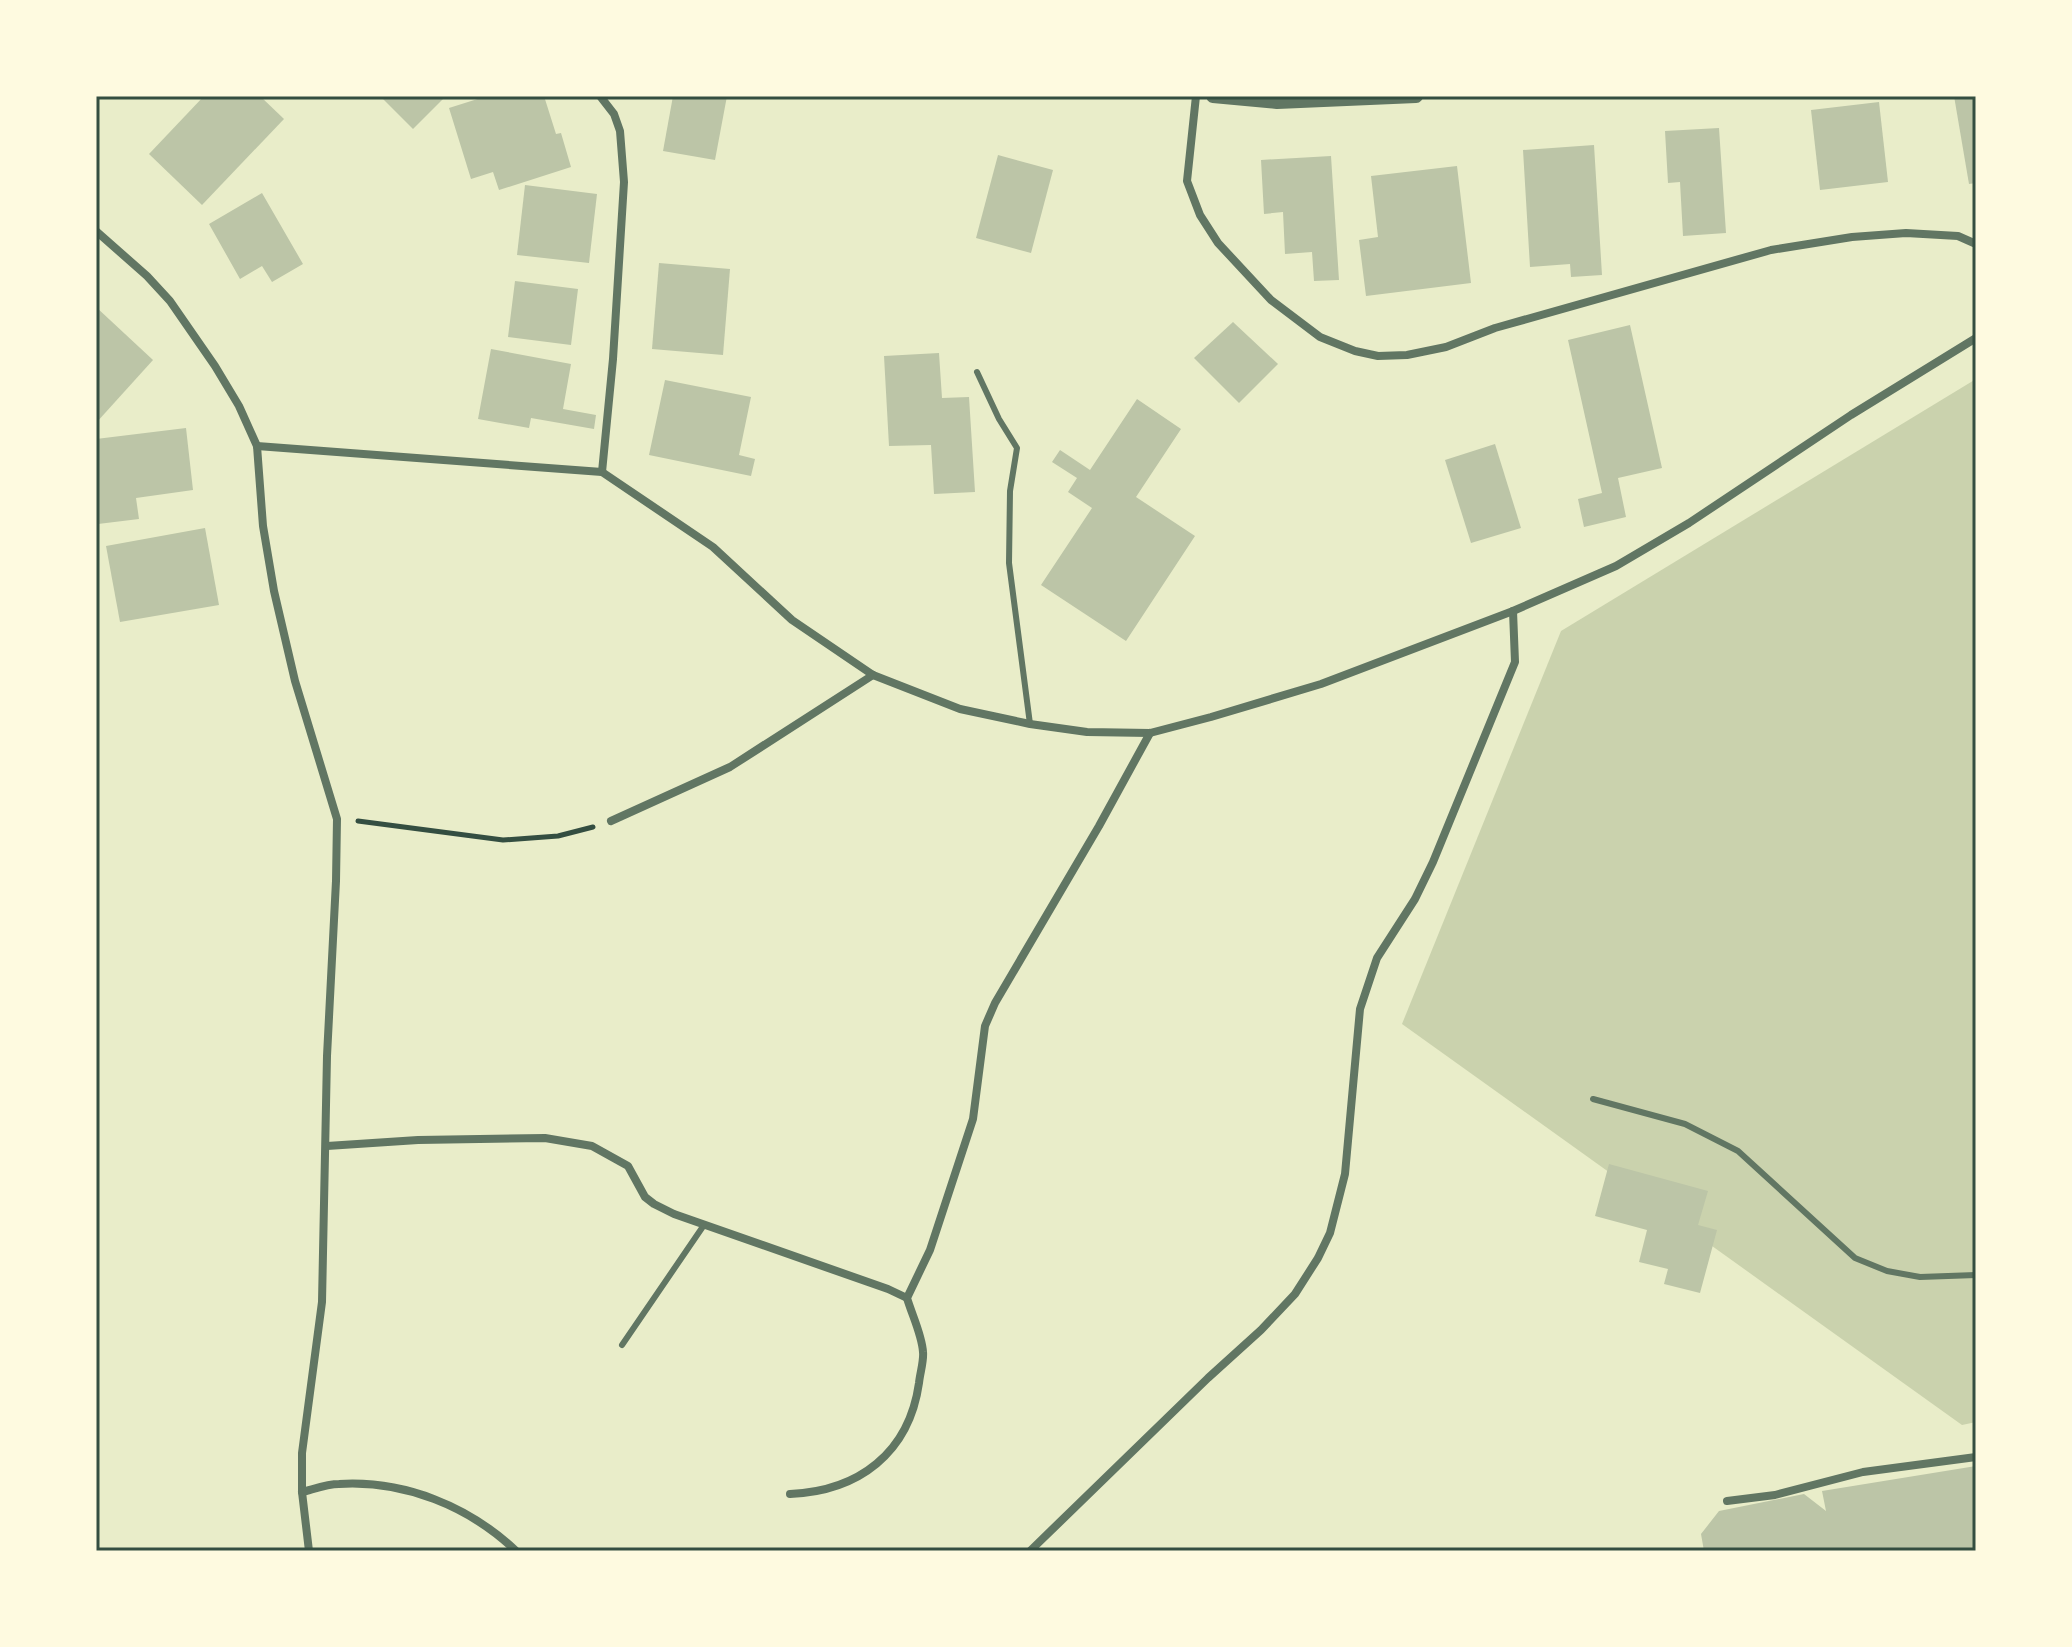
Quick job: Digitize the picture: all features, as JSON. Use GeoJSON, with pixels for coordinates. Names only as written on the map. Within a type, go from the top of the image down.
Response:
{"type":"FeatureCollection","features":[{"type":"Feature","properties":{"kind":"street"},"geometry":{"type":"LineString","coordinates":[[600,96],[614,114],[620,131],[624,182],[613,359],[602,472]]}},
{"type":"Feature","properties":{"kind":"street"},"geometry":{"type":"LineString","coordinates":[[1196,96],[1187,181],[1200,215],[1218,243],[1271,300],[1320,337],[1355,351],[1378,356],[1407,355],[1446,347],[1495,328],[1771,250],[1852,237],[1906,233],[1958,236],[1976,244]]}},
{"type":"Feature","properties":{"kind":"street"},"geometry":{"type":"LineString","coordinates":[[1213,96],[1277,102],[1416,96]]}},
{"type":"Feature","properties":{"kind":"street"},"geometry":{"type":"LineString","coordinates":[[96,231],[170,301],[215,366],[239,406],[257,446],[263,526],[274,591],[295,681],[337,819],[327,1056],[322,1302],[302,1453],[302,1492],[309,1551]]}},
{"type":"Feature","properties":{"kind":"street"},"geometry":{"type":"LineString","coordinates":[[257,446],[602,472],[713,547],[792,620],[873,675],[960,709],[1030,724],[1087,732],[1150,733],[1321,684],[1513,611],[1616,566],[1665,538],[1851,415],[1976,338]]}},
{"type":"Feature","properties":{"kind":"street"},"geometry":{"type":"LineString","coordinates":[[1030,1551],[1261,1330],[1295,1294],[1318,1258],[1330,1233],[1345,1174],[1360,1009],[1377,958],[1415,899],[1433,862],[1515,662],[1513,611]]}},
{"type":"Feature","properties":{"kind":"street"},"geometry":{"type":"LineString","coordinates":[[611,821],[730,767],[873,675]]}},
{"type":"Feature","properties":{"kind":"street"},"geometry":{"type":"LineString","coordinates":[[790,1494],[836,1488],[867,1472],[905,1430],[917,1395],[923,1352],[907,1298],[930,1250],[973,1119],[985,1026],[995,1003],[1150,733]]}},
{"type":"Feature","properties":{"kind":"street"},"geometry":{"type":"LineString","coordinates":[[327,1146],[418,1140],[545,1138],[592,1146],[628,1166],[645,1197],[654,1204],[907,1298]]}},
{"type":"Feature","properties":{"kind":"street"},"geometry":{"type":"LineString","coordinates":[[1727,1501],[1775,1495],[1863,1472],[1976,1457]]}},
{"type":"Feature","properties":{"kind":"street"},"geometry":{"type":"LineString","coordinates":[[302,1492],[336,1484],[376,1485],[413,1491],[477,1520],[516,1551]]}},
{"type":"Feature","properties":{"kind":"lane"},"geometry":{"type":"LineString","coordinates":[[977,372],[999,419],[1017,448],[1010,491],[1009,563],[1030,724]]}},
{"type":"Feature","properties":{"kind":"lane"},"geometry":{"type":"LineString","coordinates":[[1593,1099],[1685,1124],[1738,1151],[1855,1258],[1887,1271],[1920,1277],[1976,1275]]}},
{"type":"Feature","properties":{"kind":"lane"},"geometry":{"type":"LineString","coordinates":[[622,1345],[704,1225]]}},
{"type":"Feature","properties":{"kind":"path"},"geometry":{"type":"LineString","coordinates":[[337,819],[503,840],[567,835],[611,821]]}},
{"type":"Feature","properties":{"kind":"green space"},"geometry":{"type":"Polygon","coordinates":[[[1976,379],[1976,1422],[1962,1425],[1402,1024],[1561,631],[1976,379]]]}},
{"type":"Feature","properties":{"kind":"building"},"geometry":{"type":"Polygon","coordinates":[[[204,96],[260,96],[284,119],[202,205],[149,154],[204,96]]]}},
{"type":"Feature","properties":{"kind":"building"},"geometry":{"type":"Polygon","coordinates":[[[380,96],[446,96],[413,129],[380,96]]]}},
{"type":"Feature","properties":{"kind":"building"},"geometry":{"type":"Polygon","coordinates":[[[487,96],[544,96],[556,134],[561,133],[571,167],[499,190],[493,172],[471,179],[449,108],[487,96]]]}},
{"type":"Feature","properties":{"kind":"building"},"geometry":{"type":"Polygon","coordinates":[[[673,96],[727,96],[715,160],[663,151],[673,96]]]}},
{"type":"Feature","properties":{"kind":"building"},"geometry":{"type":"Polygon","coordinates":[[[1954,96],[1976,96],[1976,183],[1969,184],[1954,96]]]}},
{"type":"Feature","properties":{"kind":"building"},"geometry":{"type":"Polygon","coordinates":[[[1879,102],[1888,182],[1820,190],[1811,110],[1879,102]]]}},
{"type":"Feature","properties":{"kind":"building"},"geometry":{"type":"Polygon","coordinates":[[[1719,128],[1726,233],[1683,236],[1680,182],[1668,183],[1665,131],[1719,128]]]}},
{"type":"Feature","properties":{"kind":"building"},"geometry":{"type":"Polygon","coordinates":[[[1594,145],[1602,275],[1571,277],[1570,264],[1530,267],[1523,150],[1594,145]]]}},
{"type":"Feature","properties":{"kind":"building"},"geometry":{"type":"Polygon","coordinates":[[[998,155],[1053,170],[1031,253],[976,238],[998,155]]]}},
{"type":"Feature","properties":{"kind":"building"},"geometry":{"type":"Polygon","coordinates":[[[1331,156],[1339,280],[1314,281],[1312,252],[1285,254],[1283,212],[1264,214],[1261,160],[1331,156]]]}},
{"type":"Feature","properties":{"kind":"building"},"geometry":{"type":"Polygon","coordinates":[[[1457,166],[1471,283],[1366,296],[1359,240],[1378,237],[1371,176],[1457,166]]]}},
{"type":"Feature","properties":{"kind":"building"},"geometry":{"type":"Polygon","coordinates":[[[525,185],[597,194],[589,263],[517,255],[525,185]]]}},
{"type":"Feature","properties":{"kind":"building"},"geometry":{"type":"Polygon","coordinates":[[[262,193],[303,264],[272,282],[262,266],[240,279],[209,224],[262,193]]]}},
{"type":"Feature","properties":{"kind":"building"},"geometry":{"type":"Polygon","coordinates":[[[659,263],[730,269],[723,355],[652,349],[659,263]]]}},
{"type":"Feature","properties":{"kind":"building"},"geometry":{"type":"Polygon","coordinates":[[[515,281],[578,289],[571,345],[508,337],[515,281]]]}},
{"type":"Feature","properties":{"kind":"building"},"geometry":{"type":"Polygon","coordinates":[[[96,307],[153,360],[96,423],[96,307]]]}},
{"type":"Feature","properties":{"kind":"building"},"geometry":{"type":"Polygon","coordinates":[[[1233,322],[1278,364],[1239,403],[1194,358],[1233,322]]]}},
{"type":"Feature","properties":{"kind":"building"},"geometry":{"type":"Polygon","coordinates":[[[1630,325],[1662,468],[1618,478],[1626,517],[1584,527],[1578,499],[1602,493],[1568,340],[1630,325]]]}},
{"type":"Feature","properties":{"kind":"building"},"geometry":{"type":"Polygon","coordinates":[[[491,349],[571,364],[563,409],[596,415],[594,429],[531,418],[529,428],[478,419],[491,349]]]}},
{"type":"Feature","properties":{"kind":"building"},"geometry":{"type":"Polygon","coordinates":[[[939,353],[942,398],[969,397],[975,492],[934,494],[931,445],[889,446],[884,356],[939,353]]]}},
{"type":"Feature","properties":{"kind":"building"},"geometry":{"type":"Polygon","coordinates":[[[665,380],[751,397],[739,455],[755,459],[751,476],[649,455],[665,380]]]}},
{"type":"Feature","properties":{"kind":"building"},"geometry":{"type":"Polygon","coordinates":[[[1137,399],[1181,429],[1136,497],[1195,536],[1126,641],[1041,585],[1092,508],[1068,492],[1077,478],[1052,462],[1060,450],[1090,470],[1137,399]]]}},
{"type":"Feature","properties":{"kind":"building"},"geometry":{"type":"Polygon","coordinates":[[[186,428],[193,490],[136,498],[139,519],[98,524],[96,439],[186,428]]]}},
{"type":"Feature","properties":{"kind":"building"},"geometry":{"type":"Polygon","coordinates":[[[1495,444],[1521,528],[1471,543],[1445,460],[1495,444]]]}},
{"type":"Feature","properties":{"kind":"building"},"geometry":{"type":"Polygon","coordinates":[[[205,528],[219,605],[120,622],[106,546],[205,528]]]}},
{"type":"Feature","properties":{"kind":"building"},"geometry":{"type":"Polygon","coordinates":[[[1609,1164],[1708,1191],[1698,1225],[1717,1230],[1700,1293],[1664,1284],[1668,1269],[1639,1262],[1647,1230],[1595,1216],[1609,1164]]]}},
{"type":"Feature","properties":{"kind":"building"},"geometry":{"type":"Polygon","coordinates":[[[1976,1466],[1976,1551],[1704,1551],[1701,1534],[1719,1511],[1804,1494],[1826,1511],[1822,1491],[1976,1466]]]}}]}
